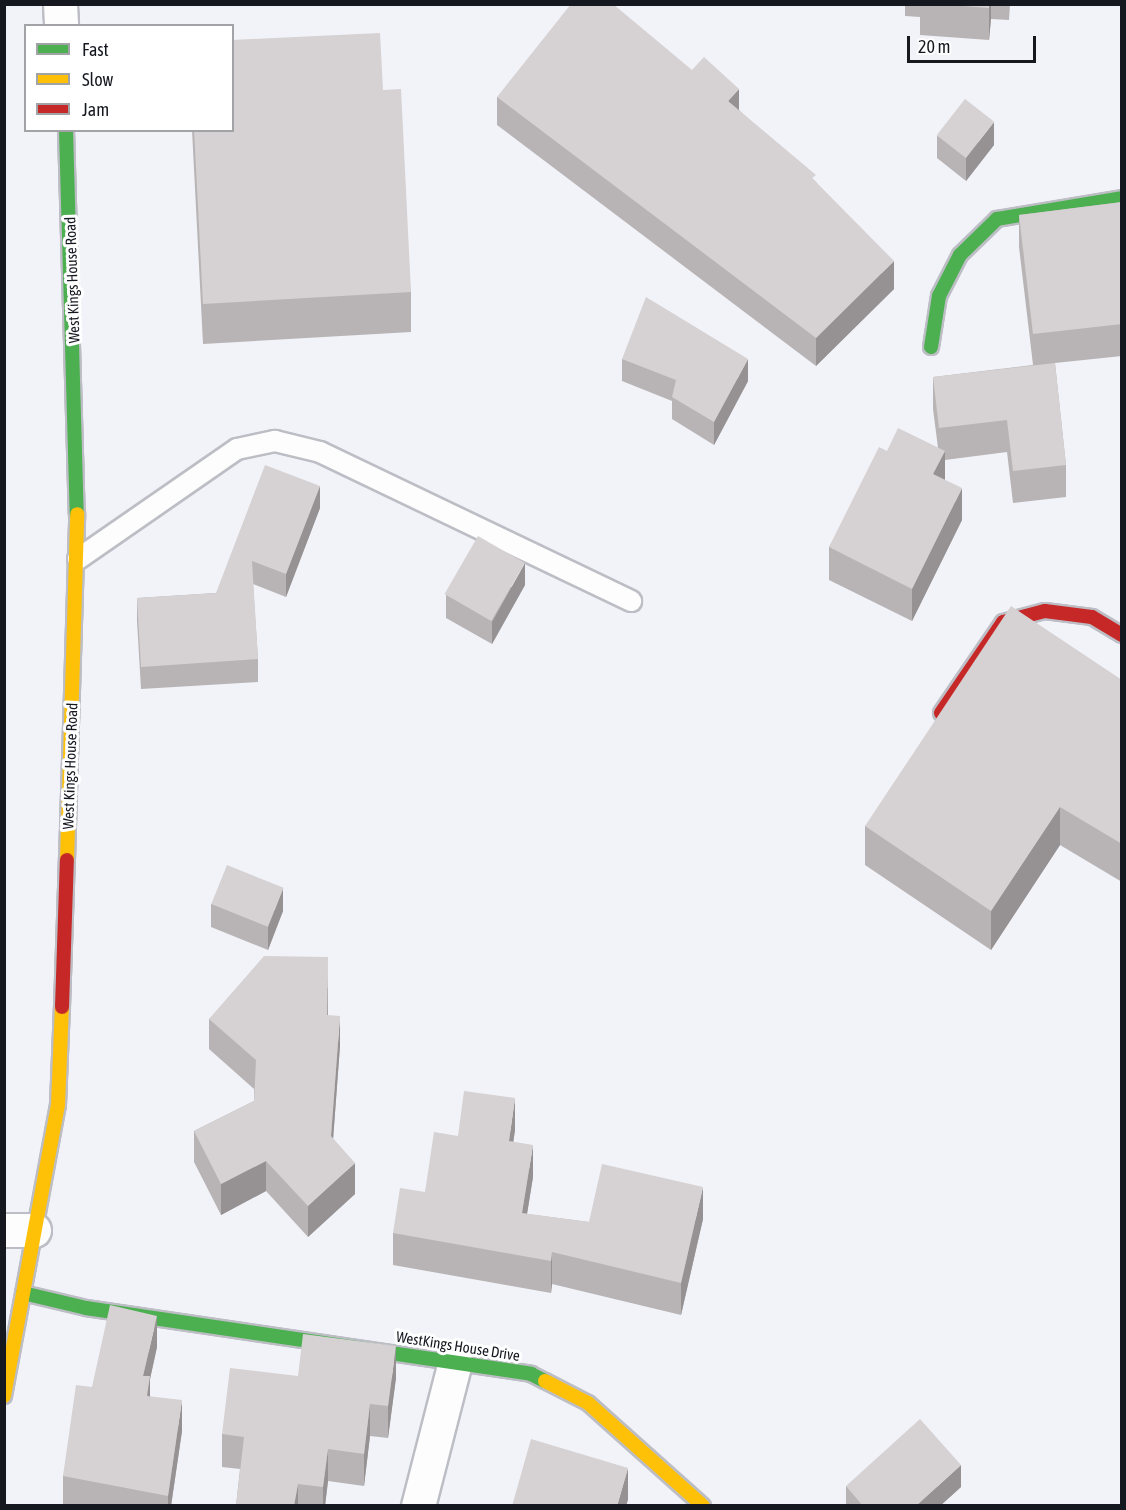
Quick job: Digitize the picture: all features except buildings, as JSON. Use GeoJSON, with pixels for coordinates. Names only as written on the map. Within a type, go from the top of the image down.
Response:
{"type":"FeatureCollection","features":[{"type":"Feature","properties":{"kind":"street"},"geometry":{"type":"LineString","coordinates":[[60,4],[61,24]]}},
{"type":"Feature","properties":{"kind":"street","name":"West Kings House Road"},"geometry":{"type":"LineString","coordinates":[[4,1396],[23,1293],[19,1230],[58,1105],[78,559],[66,132]]}},
{"type":"Feature","properties":{"kind":"street"},"geometry":{"type":"LineString","coordinates":[[931,347],[939,296],[960,255],[997,219],[1122,198]]}},
{"type":"Feature","properties":{"kind":"street"},"geometry":{"type":"LineString","coordinates":[[934,724],[1003,622],[1046,611],[1092,617],[1122,635]]}},
{"type":"Feature","properties":{"kind":"street","name":"WestKings House Drive"},"geometry":{"type":"LineString","coordinates":[[23,1293],[86,1308],[531,1374],[588,1403],[703,1506]]}},
{"type":"Feature","properties":{"kind":"street"},"geometry":{"type":"LineString","coordinates":[[417,1506],[455,1362]]}},
{"type":"Feature","properties":{"kind":"lane"},"geometry":{"type":"LineString","coordinates":[[78,559],[237,449],[275,441],[320,452],[631,602]]}},
{"type":"Feature","properties":{"kind":"traffic: fast"},"geometry":{"type":"LineString","coordinates":[[66,132],[77,514]]}},
{"type":"Feature","properties":{"kind":"traffic: fast"},"geometry":{"type":"LineString","coordinates":[[931,347],[939,296],[960,255],[997,219],[1122,198]]}},
{"type":"Feature","properties":{"kind":"traffic: fast"},"geometry":{"type":"LineString","coordinates":[[23,1293],[86,1308],[531,1374],[545,1381]]}},
{"type":"Feature","properties":{"kind":"traffic: slow"},"geometry":{"type":"LineString","coordinates":[[67,860],[77,514]]}},
{"type":"Feature","properties":{"kind":"traffic: slow"},"geometry":{"type":"LineString","coordinates":[[4,1396],[58,1105],[62,1007]]}},
{"type":"Feature","properties":{"kind":"traffic: slow"},"geometry":{"type":"LineString","coordinates":[[545,1381],[588,1403],[703,1506]]}},
{"type":"Feature","properties":{"kind":"traffic: jam"},"geometry":{"type":"LineString","coordinates":[[941,713],[1003,622],[1045,611],[1092,617],[1122,635]]}},
{"type":"Feature","properties":{"kind":"traffic: jam"},"geometry":{"type":"LineString","coordinates":[[62,1007],[67,860]]}}]}
